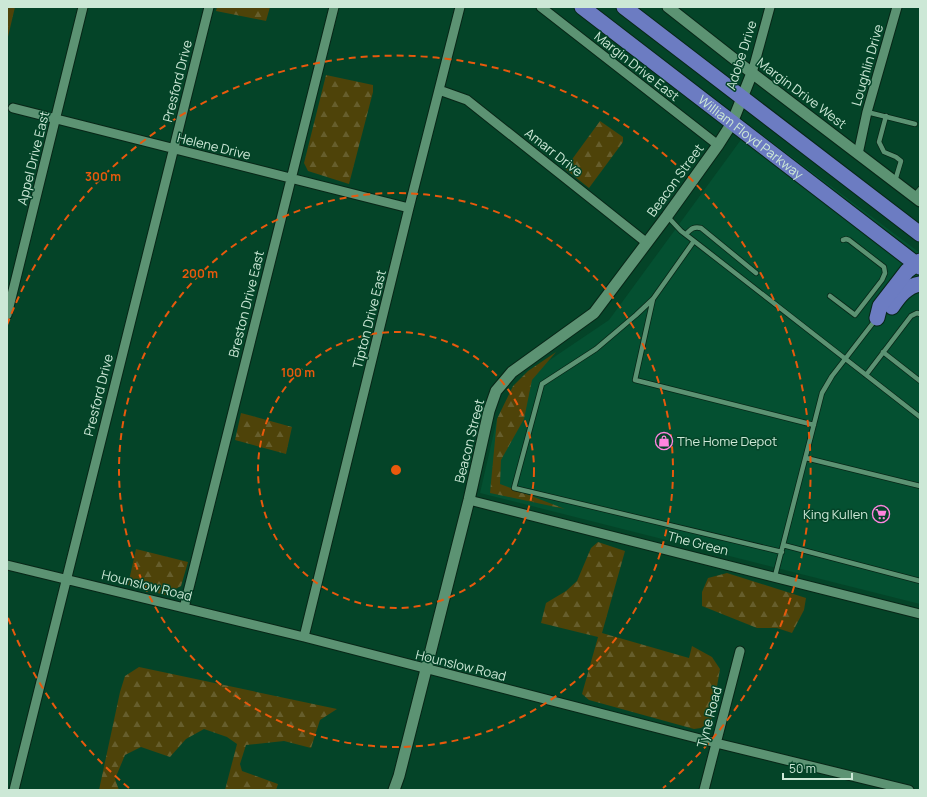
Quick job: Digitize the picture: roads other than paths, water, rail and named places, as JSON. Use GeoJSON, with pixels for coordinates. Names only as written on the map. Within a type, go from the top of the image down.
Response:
{"type":"FeatureCollection","features":[{"type":"Feature","properties":{"kind":"highway","name":"William Floyd Parkway"},"geometry":{"type":"LineString","coordinates":[[582,7],[920,234]]}},
{"type":"Feature","properties":{"kind":"highway","name":"William Floyd Parkway"},"geometry":{"type":"LineString","coordinates":[[624,7],[737,110],[919,264]]}},
{"type":"Feature","properties":{"kind":"highway"},"geometry":{"type":"LineString","coordinates":[[877,318],[880,306],[907,271],[919,264]]}},
{"type":"Feature","properties":{"kind":"highway"},"geometry":{"type":"LineString","coordinates":[[877,318],[888,312],[901,294],[911,287],[920,284]]}},
{"type":"Feature","properties":{"kind":"street","name":"Appel Drive East"},"geometry":{"type":"LineString","coordinates":[[7,315],[83,7]]}},
{"type":"Feature","properties":{"kind":"street","name":"Presford Drive"},"geometry":{"type":"LineString","coordinates":[[14,790],[209,7]]}},
{"type":"Feature","properties":{"kind":"street","name":"Breston Drive East"},"geometry":{"type":"LineString","coordinates":[[184,608],[334,7]]}},
{"type":"Feature","properties":{"kind":"street","name":"Tipton Drive East"},"geometry":{"type":"LineString","coordinates":[[304,637],[460,7]]}},
{"type":"Feature","properties":{"kind":"street","name":"Margin Drive East"},"geometry":{"type":"LineString","coordinates":[[541,7],[718,145]]}},
{"type":"Feature","properties":{"kind":"street","name":"Margin Drive West"},"geometry":{"type":"LineString","coordinates":[[668,7],[858,154],[895,181],[918,195]]}},
{"type":"Feature","properties":{"kind":"street","name":"Adobe Drive"},"geometry":{"type":"LineString","coordinates":[[737,110],[752,73],[770,7]]}},
{"type":"Feature","properties":{"kind":"street","name":"Loughlin Drive"},"geometry":{"type":"LineString","coordinates":[[858,154],[867,112],[897,7]]}},
{"type":"Feature","properties":{"kind":"street","name":"Amarr Drive"},"geometry":{"type":"LineString","coordinates":[[439,90],[466,100],[647,243]]}},
{"type":"Feature","properties":{"kind":"street","name":"Helene Drive"},"geometry":{"type":"LineString","coordinates":[[13,108],[410,208]]}},
{"type":"Feature","properties":{"kind":"street","name":"Beacon Street"},"geometry":{"type":"LineString","coordinates":[[394,790],[427,669],[489,412],[496,391],[512,372],[594,313],[718,145],[737,110]]}},
{"type":"Feature","properties":{"kind":"street","name":"The Green"},"geometry":{"type":"LineString","coordinates":[[469,500],[775,576],[920,614]]}},
{"type":"Feature","properties":{"kind":"street","name":"Hounslow Road"},"geometry":{"type":"LineString","coordinates":[[7,565],[304,637],[716,743],[909,790]]}},
{"type":"Feature","properties":{"kind":"street","name":"Tyne Road"},"geometry":{"type":"LineString","coordinates":[[704,790],[740,652]]}},
{"type":"Feature","properties":{"kind":"lane"},"geometry":{"type":"LineString","coordinates":[[867,112],[915,124]]}},
{"type":"Feature","properties":{"kind":"lane"},"geometry":{"type":"LineString","coordinates":[[886,116],[879,142],[884,152],[901,161],[895,181]]}},
{"type":"Feature","properties":{"kind":"lane"},"geometry":{"type":"LineString","coordinates":[[667,216],[694,241],[920,417]]}},
{"type":"Feature","properties":{"kind":"lane"},"geometry":{"type":"LineString","coordinates":[[684,233],[692,228],[701,228],[756,273]]}},
{"type":"Feature","properties":{"kind":"lane"},"geometry":{"type":"LineString","coordinates":[[830,296],[855,315],[886,273],[884,267],[849,240],[843,240]]}},
{"type":"Feature","properties":{"kind":"lane"},"geometry":{"type":"LineString","coordinates":[[694,241],[653,299],[636,315],[596,349],[542,384],[514,488],[782,552]]}},
{"type":"Feature","properties":{"kind":"lane"},"geometry":{"type":"LineString","coordinates":[[653,299],[635,380],[814,425]]}},
{"type":"Feature","properties":{"kind":"lane"},"geometry":{"type":"LineString","coordinates":[[866,375],[910,316],[917,313],[920,314]]}},
{"type":"Feature","properties":{"kind":"lane"},"geometry":{"type":"LineString","coordinates":[[775,576],[822,393],[832,376],[877,318]]}},
{"type":"Feature","properties":{"kind":"lane"},"geometry":{"type":"LineString","coordinates":[[883,352],[920,381]]}},
{"type":"Feature","properties":{"kind":"lane"},"geometry":{"type":"LineString","coordinates":[[806,458],[920,486]]}},
{"type":"Feature","properties":{"kind":"lane"},"geometry":{"type":"LineString","coordinates":[[783,545],[920,581]]}},
{"type":"Feature","properties":{"kind":"place","name":"The Home Depot"},"geometry":{"type":"Point","coordinates":[664,441]}},
{"type":"Feature","properties":{"kind":"place","name":"King Kullen"},"geometry":{"type":"Point","coordinates":[881,514]}}]}
